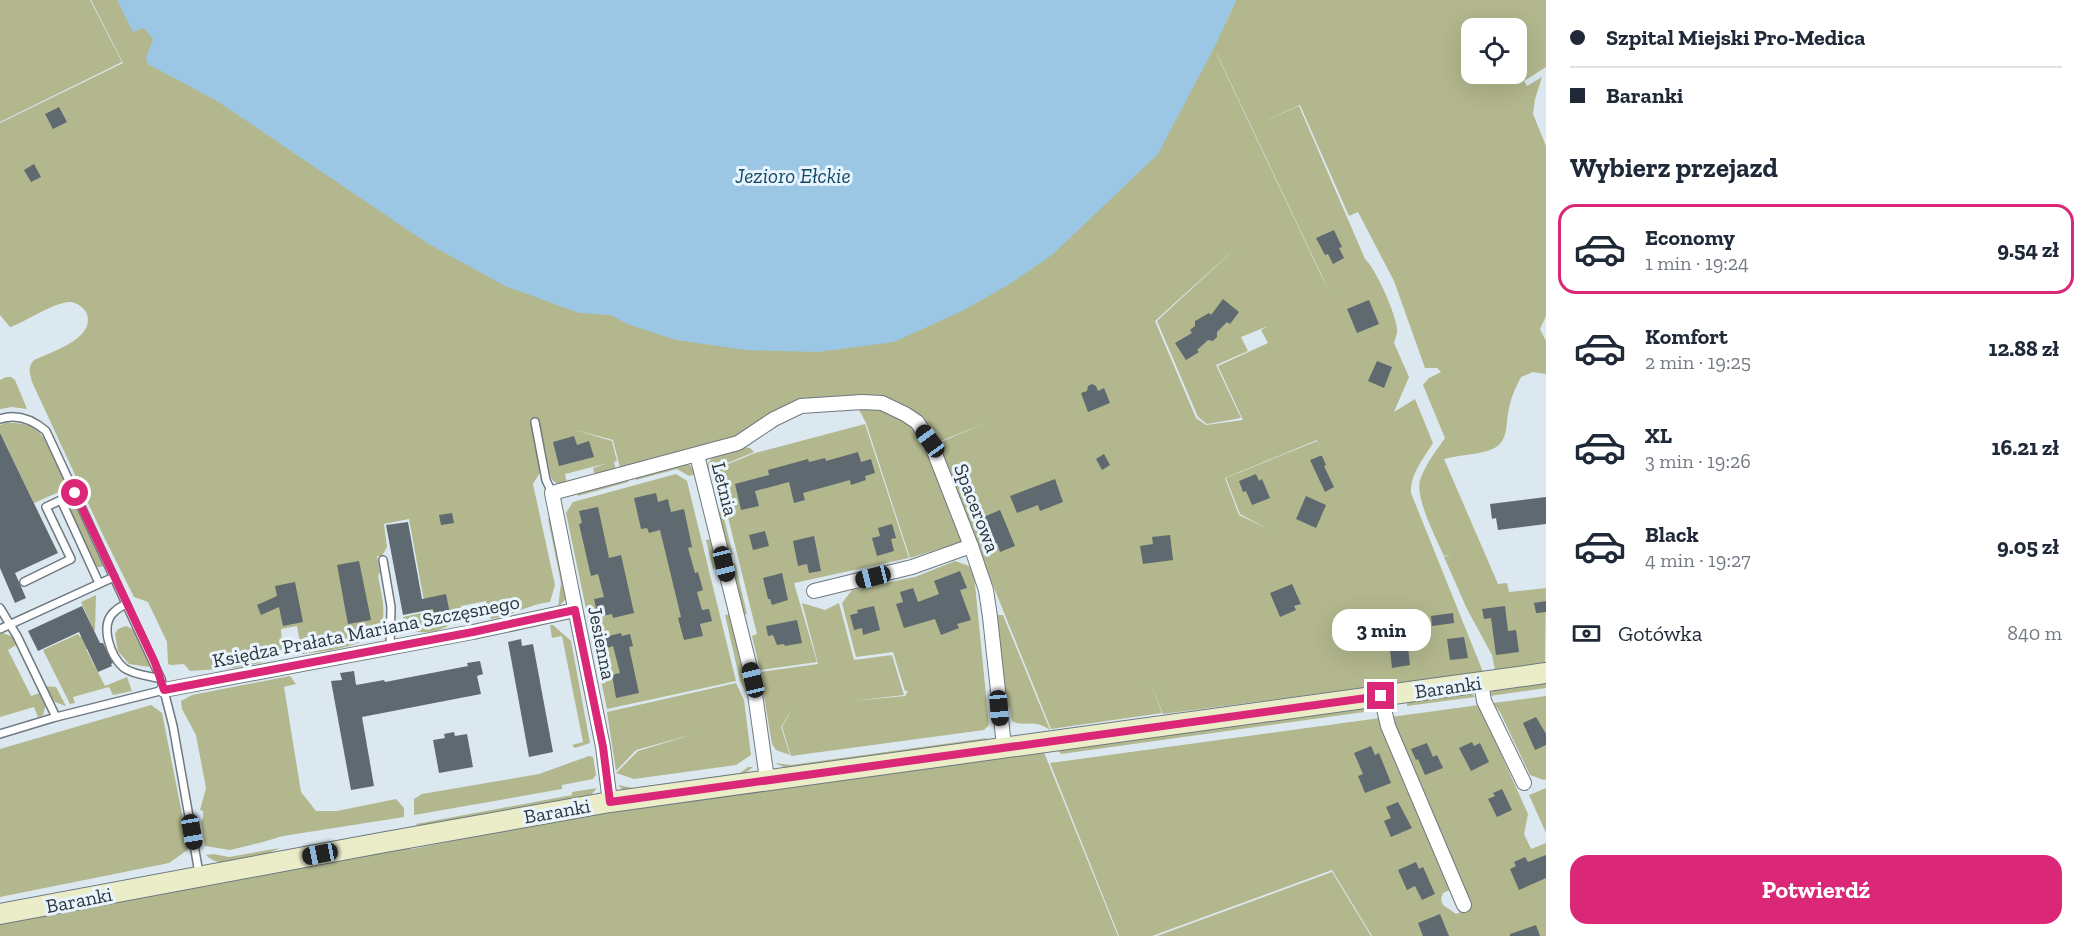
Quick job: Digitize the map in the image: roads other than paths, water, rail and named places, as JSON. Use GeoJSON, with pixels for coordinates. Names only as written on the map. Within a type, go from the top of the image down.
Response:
{"type":"FeatureCollection","features":[{"type":"Feature","properties":{"kind":"street","name":"Spacerowa"},"geometry":{"type":"LineString","coordinates":[[552,493],[738,443],[774,419],[801,406],[882,403],[905,414],[917,422],[930,441],[986,590],[1004,747]]}},
{"type":"Feature","properties":{"kind":"street","name":"Letnia"},"geometry":{"type":"LineString","coordinates":[[697,455],[753,680],[767,779]]}},
{"type":"Feature","properties":{"kind":"street","name":"Jesienna"},"geometry":{"type":"LineString","coordinates":[[552,493],[603,747],[610,802]]}},
{"type":"Feature","properties":{"kind":"street"},"geometry":{"type":"LineString","coordinates":[[814,591],[912,567],[971,546]]}},
{"type":"Feature","properties":{"kind":"street","name":"Księdza Prałata Mariana Szczęsnego"},"geometry":{"type":"LineString","coordinates":[[163,685],[473,632],[575,610]]}},
{"type":"Feature","properties":{"kind":"street","name":"Baranki"},"geometry":{"type":"LineString","coordinates":[[0,915],[200,876],[610,802],[1546,673]]}},
{"type":"Feature","properties":{"kind":"street"},"geometry":{"type":"LineString","coordinates":[[1481,682],[1484,701],[1524,783]]}},
{"type":"Feature","properties":{"kind":"street"},"geometry":{"type":"LineString","coordinates":[[1381,696],[1388,726],[1464,905]]}},
{"type":"Feature","properties":{"kind":"lane"},"geometry":{"type":"LineString","coordinates":[[0,419],[13,416],[25,418],[46,431],[163,685],[175,736],[200,876]]}},
{"type":"Feature","properties":{"kind":"lane"},"geometry":{"type":"LineString","coordinates":[[535,422],[546,480],[552,493]]}},
{"type":"Feature","properties":{"kind":"lane"},"geometry":{"type":"LineString","coordinates":[[24,582],[71,559],[46,507],[61,500],[99,583]]}},
{"type":"Feature","properties":{"kind":"lane"},"geometry":{"type":"LineString","coordinates":[[383,560],[391,607],[390,647]]}},
{"type":"Feature","properties":{"kind":"lane"},"geometry":{"type":"LineString","coordinates":[[0,629],[114,577]]}},
{"type":"Feature","properties":{"kind":"lane"},"geometry":{"type":"LineString","coordinates":[[126,604],[113,612],[108,621],[107,632],[114,653],[123,667],[163,685]]}},
{"type":"Feature","properties":{"kind":"lane"},"geometry":{"type":"LineString","coordinates":[[0,608],[17,636],[56,717]]}},
{"type":"Feature","properties":{"kind":"lane"},"geometry":{"type":"LineString","coordinates":[[0,734],[163,685]]}},
{"type":"Feature","properties":{"kind":"water","name":"Jezioro Ełckie"},"geometry":{"type":"Polygon","coordinates":[[[117,0],[1236,0],[1216,44],[1158,154],[1052,255],[1008,285],[962,311],[894,342],[818,352],[746,350],[676,340],[630,325],[610,315],[579,313],[505,286],[427,243],[217,101],[148,64],[146,58],[153,39],[144,28],[133,32],[117,0]]]}}]}
